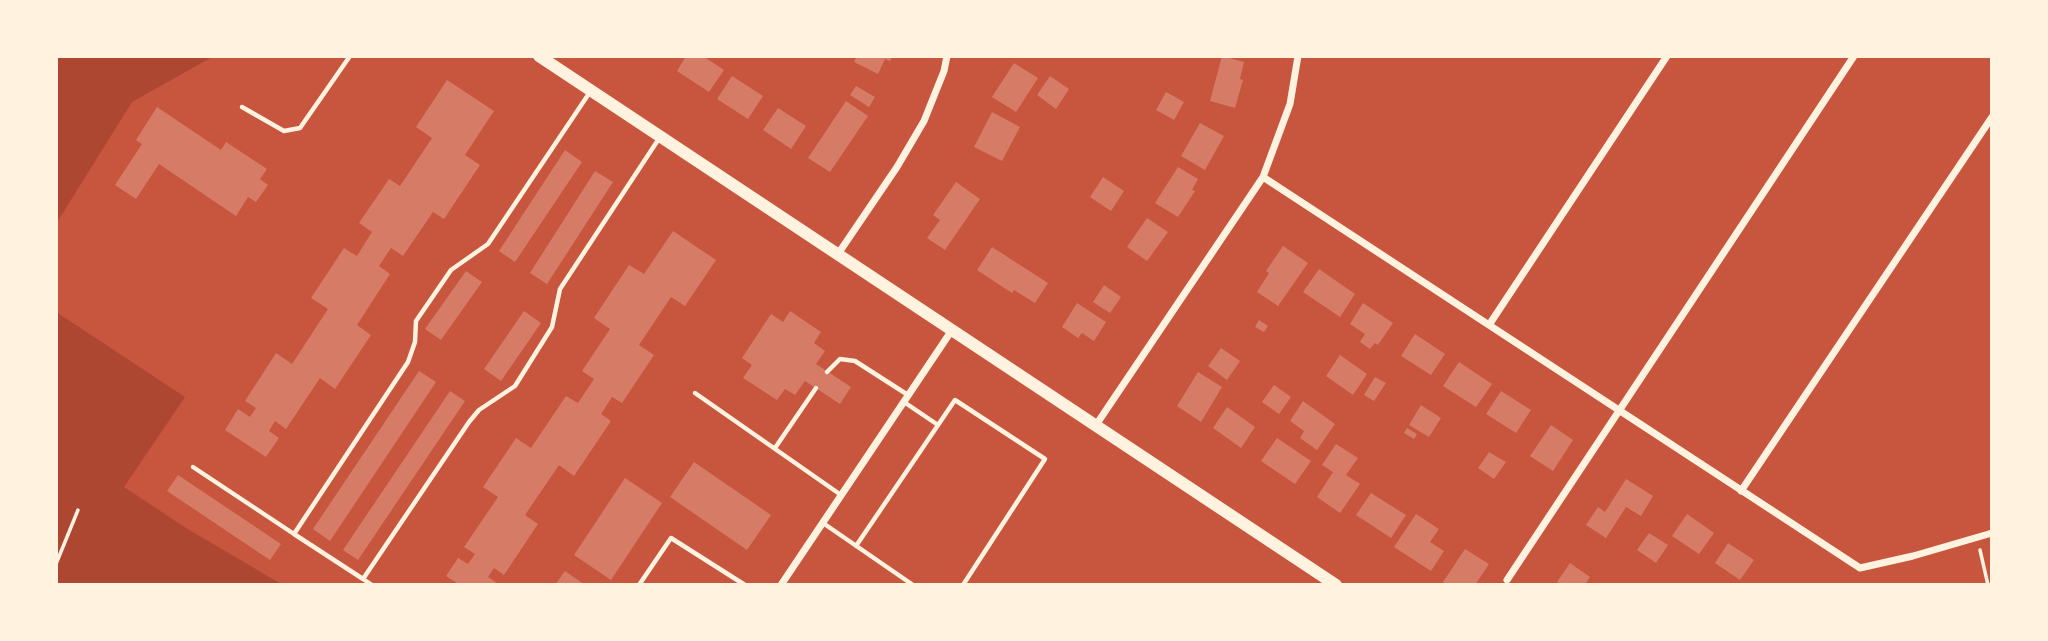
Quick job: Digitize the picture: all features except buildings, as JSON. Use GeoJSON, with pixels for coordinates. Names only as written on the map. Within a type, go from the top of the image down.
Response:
{"type":"FeatureCollection","features":[{"type":"Feature","properties":{"kind":"main road"},"geometry":{"type":"LineString","coordinates":[[539,56],[1336,585]]}},
{"type":"Feature","properties":{"kind":"street"},"geometry":{"type":"LineString","coordinates":[[838,254],[897,167],[924,121],[944,71],[947,56]]}},
{"type":"Feature","properties":{"kind":"street"},"geometry":{"type":"LineString","coordinates":[[1096,425],[1263,177],[1290,104],[1298,56]]}},
{"type":"Feature","properties":{"kind":"street"},"geometry":{"type":"LineString","coordinates":[[1489,324],[1667,56]]}},
{"type":"Feature","properties":{"kind":"street"},"geometry":{"type":"LineString","coordinates":[[1507,580],[1854,56]]}},
{"type":"Feature","properties":{"kind":"street"},"geometry":{"type":"LineString","coordinates":[[1741,491],[1992,117]]}},
{"type":"Feature","properties":{"kind":"street"},"geometry":{"type":"LineString","coordinates":[[1263,177],[1860,568],[1992,533]]}},
{"type":"Feature","properties":{"kind":"street"},"geometry":{"type":"LineString","coordinates":[[781,585],[952,330]]}},
{"type":"Feature","properties":{"kind":"lane"},"geometry":{"type":"LineString","coordinates":[[242,107],[284,131],[300,128],[350,56]]}},
{"type":"Feature","properties":{"kind":"lane"},"geometry":{"type":"LineString","coordinates":[[294,534],[408,362],[415,342],[416,321],[450,270],[488,244],[591,90]]}},
{"type":"Feature","properties":{"kind":"lane"},"geometry":{"type":"LineString","coordinates":[[363,579],[469,422],[479,410],[515,386],[552,327],[560,289],[660,136]]}},
{"type":"Feature","properties":{"kind":"lane"},"geometry":{"type":"LineString","coordinates":[[827,372],[840,359],[855,361],[938,425]]}},
{"type":"Feature","properties":{"kind":"lane"},"geometry":{"type":"LineString","coordinates":[[775,449],[816,388]]}},
{"type":"Feature","properties":{"kind":"lane"},"geometry":{"type":"LineString","coordinates":[[695,393],[841,495]]}},
{"type":"Feature","properties":{"kind":"lane"},"geometry":{"type":"LineString","coordinates":[[856,546],[955,400],[1045,459],[963,585]]}},
{"type":"Feature","properties":{"kind":"lane"},"geometry":{"type":"LineString","coordinates":[[194,467],[372,585]]}},
{"type":"Feature","properties":{"kind":"lane"},"geometry":{"type":"LineString","coordinates":[[823,523],[913,585]]}},
{"type":"Feature","properties":{"kind":"lane"},"geometry":{"type":"LineString","coordinates":[[639,585],[671,538],[745,585]]}},
{"type":"Feature","properties":{"kind":"path"},"geometry":{"type":"LineString","coordinates":[[56,564],[78,509]]}},
{"type":"Feature","properties":{"kind":"path"},"geometry":{"type":"LineString","coordinates":[[1978,537],[1988,585]]}},
{"type":"Feature","properties":{"kind":"shaded area"},"geometry":{"type":"Polygon","coordinates":[[[56,56],[214,56],[132,102],[56,224],[56,56]]]}},
{"type":"Feature","properties":{"kind":"shaded area"},"geometry":{"type":"Polygon","coordinates":[[[56,312],[185,397],[124,487],[186,528],[283,585],[56,585],[56,312]]]}}]}
